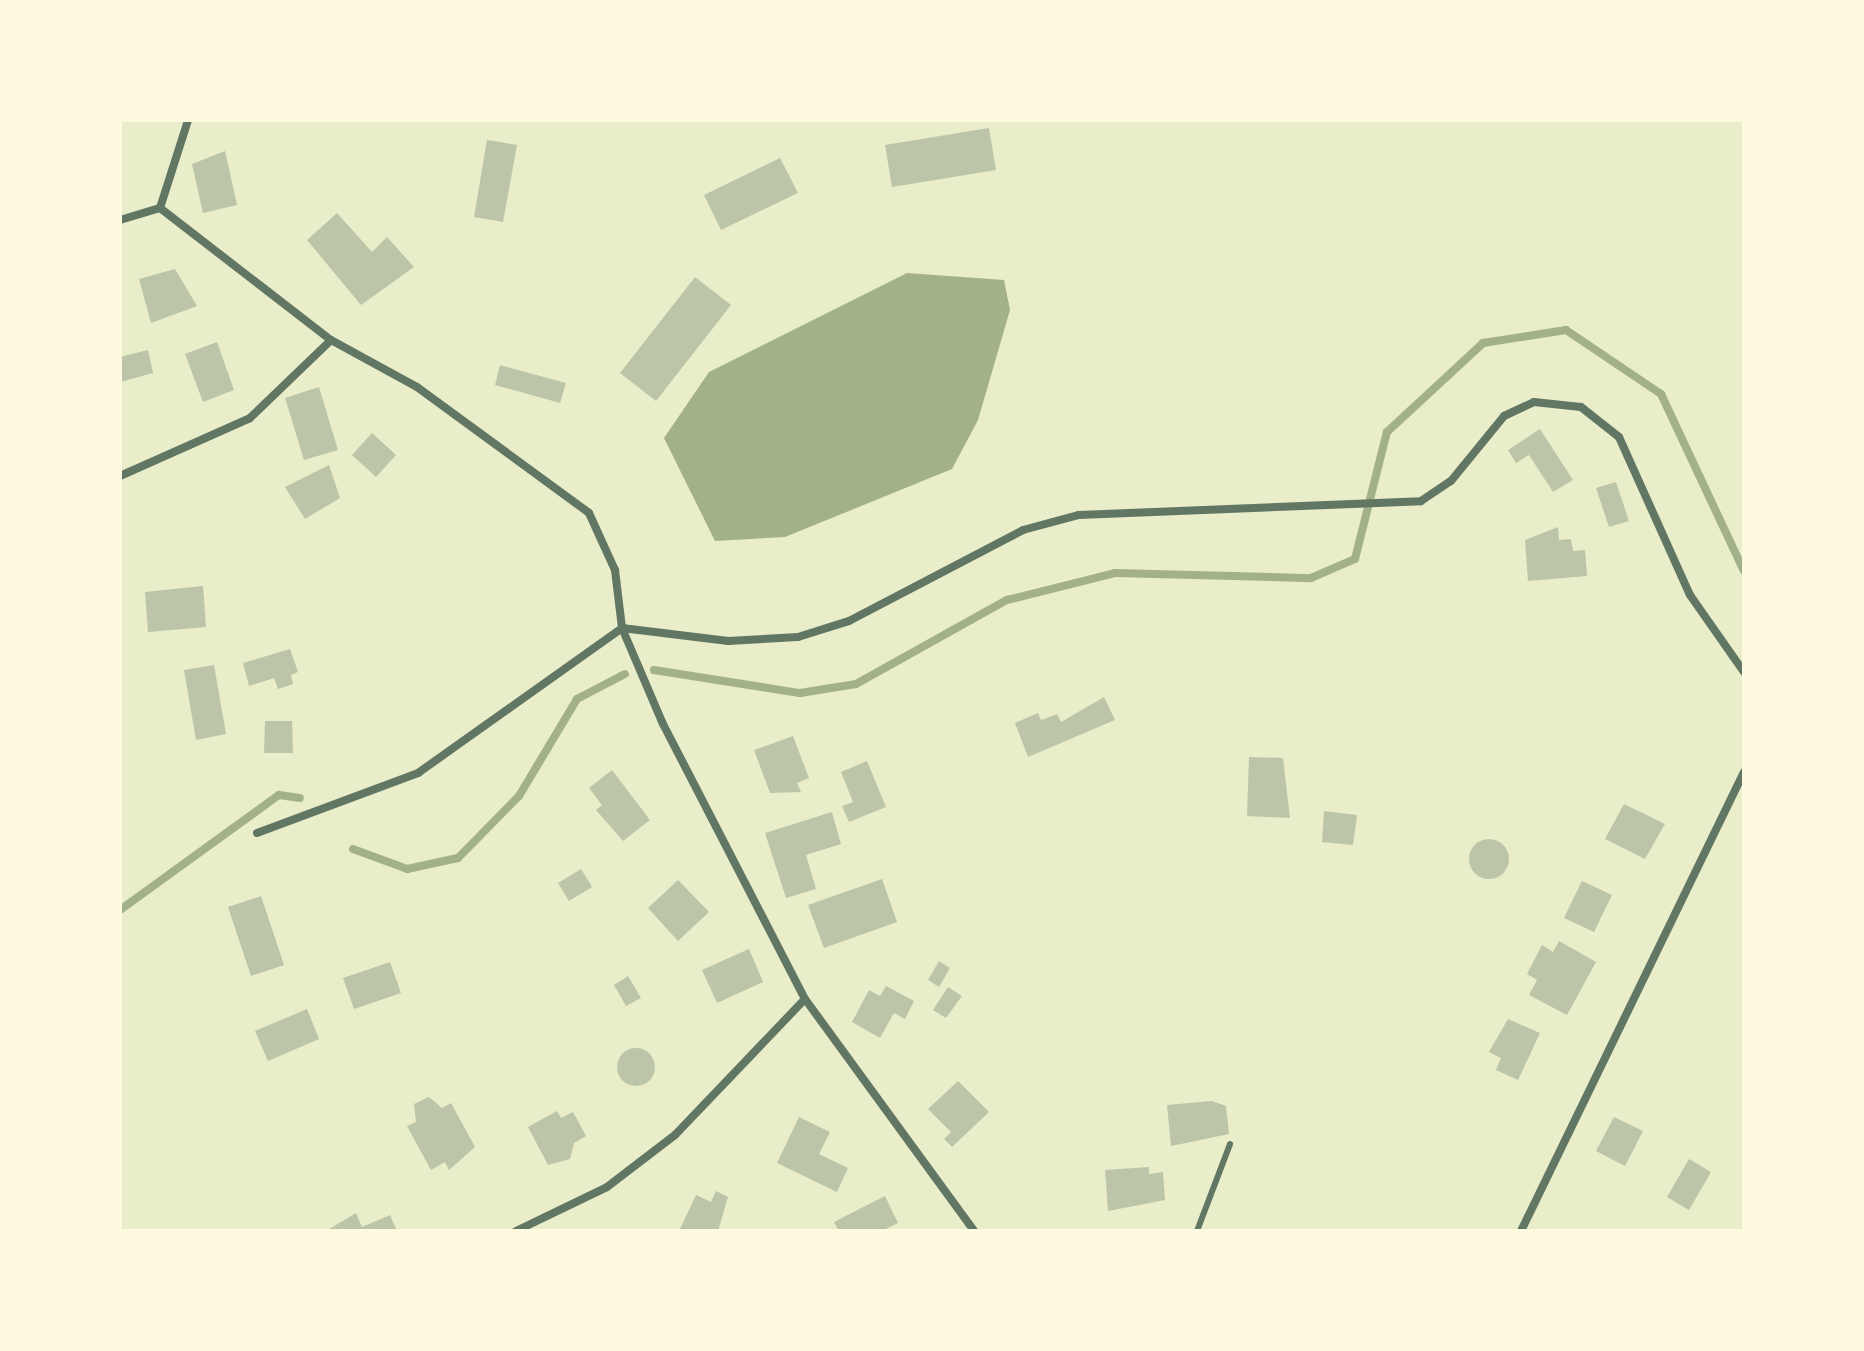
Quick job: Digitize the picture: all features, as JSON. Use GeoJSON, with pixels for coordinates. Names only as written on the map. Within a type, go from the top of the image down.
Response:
{"type":"FeatureCollection","features":[{"type":"Feature","properties":{"kind":"street"},"geometry":{"type":"LineString","coordinates":[[160,208],[188,120]]}},
{"type":"Feature","properties":{"kind":"street"},"geometry":{"type":"LineString","coordinates":[[120,220],[160,208]]}},
{"type":"Feature","properties":{"kind":"street"},"geometry":{"type":"LineString","coordinates":[[160,208],[331,340],[417,387],[589,513],[615,570],[622,628],[683,767],[805,999],[974,1231]]}},
{"type":"Feature","properties":{"kind":"street"},"geometry":{"type":"LineString","coordinates":[[120,476],[250,418],[331,340]]}},
{"type":"Feature","properties":{"kind":"street"},"geometry":{"type":"LineString","coordinates":[[257,833],[418,773],[622,628],[728,641],[798,637],[849,621],[1050,521],[1421,501],[1451,481],[1504,416],[1534,402],[1581,407],[1619,437],[1690,595],[1744,672]]}},
{"type":"Feature","properties":{"kind":"street"},"geometry":{"type":"LineString","coordinates":[[1521,1231],[1744,772]]}},
{"type":"Feature","properties":{"kind":"street"},"geometry":{"type":"LineString","coordinates":[[516,1231],[607,1187],[675,1135],[805,999]]}},
{"type":"Feature","properties":{"kind":"lane"},"geometry":{"type":"LineString","coordinates":[[1197,1231],[1230,1144]]}},
{"type":"Feature","properties":{"kind":"shaded area"},"geometry":{"type":"Polygon","coordinates":[[[907,273],[1004,280],[1010,310],[978,420],[952,469],[785,537],[715,541],[664,438],[709,372],[907,273]]]}},
{"type":"Feature","properties":{"kind":"building"},"geometry":{"type":"Polygon","coordinates":[[[989,128],[996,170],[892,187],[885,145],[989,128]]]}},
{"type":"Feature","properties":{"kind":"building"},"geometry":{"type":"Polygon","coordinates":[[[487,140],[517,145],[503,222],[474,217],[487,140]]]}},
{"type":"Feature","properties":{"kind":"building"},"geometry":{"type":"Polygon","coordinates":[[[225,151],[237,205],[203,213],[192,164],[225,151]]]}},
{"type":"Feature","properties":{"kind":"building"},"geometry":{"type":"Polygon","coordinates":[[[780,158],[798,193],[721,230],[704,195],[780,158]]]}},
{"type":"Feature","properties":{"kind":"building"},"geometry":{"type":"Polygon","coordinates":[[[337,213],[372,252],[387,237],[414,267],[361,305],[307,240],[337,213]]]}},
{"type":"Feature","properties":{"kind":"building"},"geometry":{"type":"Polygon","coordinates":[[[175,269],[197,306],[151,323],[139,279],[175,269]]]}},
{"type":"Feature","properties":{"kind":"building"},"geometry":{"type":"Polygon","coordinates":[[[695,277],[731,305],[656,401],[620,373],[695,277]]]}},
{"type":"Feature","properties":{"kind":"building"},"geometry":{"type":"Polygon","coordinates":[[[217,342],[234,390],[203,402],[185,354],[217,342]]]}},
{"type":"Feature","properties":{"kind":"building"},"geometry":{"type":"Polygon","coordinates":[[[148,350],[153,373],[120,382],[120,357],[148,350]]]}},
{"type":"Feature","properties":{"kind":"building"},"geometry":{"type":"Polygon","coordinates":[[[500,365],[566,383],[560,403],[495,385],[500,365]]]}},
{"type":"Feature","properties":{"kind":"building"},"geometry":{"type":"Polygon","coordinates":[[[319,387],[338,450],[304,460],[285,398],[319,387]]]}},
{"type":"Feature","properties":{"kind":"building"},"geometry":{"type":"Polygon","coordinates":[[[1540,429],[1573,480],[1553,492],[1529,455],[1516,463],[1508,450],[1540,429]]]}},
{"type":"Feature","properties":{"kind":"building"},"geometry":{"type":"Polygon","coordinates":[[[372,433],[396,455],[376,477],[352,455],[372,433]]]}},
{"type":"Feature","properties":{"kind":"building"},"geometry":{"type":"Polygon","coordinates":[[[329,465],[340,498],[305,519],[285,487],[329,465]]]}},
{"type":"Feature","properties":{"kind":"building"},"geometry":{"type":"Polygon","coordinates":[[[1616,482],[1629,521],[1609,527],[1596,488],[1616,482]]]}},
{"type":"Feature","properties":{"kind":"building"},"geometry":{"type":"Polygon","coordinates":[[[1558,527],[1559,540],[1571,539],[1573,551],[1585,550],[1587,576],[1528,581],[1525,540],[1558,527]]]}},
{"type":"Feature","properties":{"kind":"building"},"geometry":{"type":"Polygon","coordinates":[[[203,586],[206,627],[148,632],[145,592],[203,586]]]}},
{"type":"Feature","properties":{"kind":"building"},"geometry":{"type":"Polygon","coordinates":[[[290,649],[298,672],[291,675],[293,684],[278,689],[274,678],[249,686],[243,663],[290,649]]]}},
{"type":"Feature","properties":{"kind":"building"},"geometry":{"type":"Polygon","coordinates":[[[214,665],[226,734],[196,740],[184,670],[214,665]]]}},
{"type":"Feature","properties":{"kind":"building"},"geometry":{"type":"Polygon","coordinates":[[[1104,697],[1115,720],[1028,757],[1015,723],[1038,713],[1041,720],[1057,714],[1061,722],[1104,697]]]}},
{"type":"Feature","properties":{"kind":"building"},"geometry":{"type":"Polygon","coordinates":[[[265,721],[292,721],[293,753],[264,753],[265,721]]]}},
{"type":"Feature","properties":{"kind":"building"},"geometry":{"type":"Polygon","coordinates":[[[793,736],[809,778],[797,783],[801,792],[770,793],[754,750],[793,736]]]}},
{"type":"Feature","properties":{"kind":"building"},"geometry":{"type":"Polygon","coordinates":[[[1249,757],[1283,758],[1290,818],[1247,816],[1249,757]]]}},
{"type":"Feature","properties":{"kind":"building"},"geometry":{"type":"Polygon","coordinates":[[[867,761],[886,807],[849,822],[842,806],[853,802],[841,772],[867,761]]]}},
{"type":"Feature","properties":{"kind":"building"},"geometry":{"type":"Polygon","coordinates":[[[612,770],[650,820],[623,841],[596,810],[602,805],[589,788],[612,770]]]}},
{"type":"Feature","properties":{"kind":"building"},"geometry":{"type":"Polygon","coordinates":[[[1624,804],[1665,824],[1645,859],[1605,839],[1624,804]]]}},
{"type":"Feature","properties":{"kind":"building"},"geometry":{"type":"Polygon","coordinates":[[[1324,811],[1357,815],[1353,845],[1322,842],[1324,811]]]}},
{"type":"Feature","properties":{"kind":"building"},"geometry":{"type":"Polygon","coordinates":[[[832,812],[841,844],[806,855],[816,889],[786,898],[765,833],[832,812]]]}},
{"type":"Feature","properties":{"kind":"building"},"geometry":{"type":"Polygon","coordinates":[[[1489,839],[1503,845],[1509,859],[1503,873],[1489,879],[1475,873],[1469,859],[1475,845],[1489,839]]]}},
{"type":"Feature","properties":{"kind":"building"},"geometry":{"type":"Polygon","coordinates":[[[581,869],[592,887],[569,901],[558,883],[581,869]]]}},
{"type":"Feature","properties":{"kind":"building"},"geometry":{"type":"Polygon","coordinates":[[[882,879],[897,922],[824,948],[808,905],[882,879]]]}},
{"type":"Feature","properties":{"kind":"building"},"geometry":{"type":"Polygon","coordinates":[[[678,880],[709,912],[678,941],[648,908],[678,880]]]}},
{"type":"Feature","properties":{"kind":"building"},"geometry":{"type":"Polygon","coordinates":[[[1582,881],[1612,895],[1594,932],[1564,918],[1582,881]]]}},
{"type":"Feature","properties":{"kind":"building"},"geometry":{"type":"Polygon","coordinates":[[[261,896],[284,965],[251,976],[228,907],[261,896]]]}},
{"type":"Feature","properties":{"kind":"building"},"geometry":{"type":"Polygon","coordinates":[[[1559,941],[1596,962],[1567,1015],[1529,995],[1537,980],[1527,974],[1542,945],[1553,952],[1559,941]]]}},
{"type":"Feature","properties":{"kind":"building"},"geometry":{"type":"Polygon","coordinates":[[[749,949],[763,982],[717,1003],[702,970],[749,949]]]}},
{"type":"Feature","properties":{"kind":"building"},"geometry":{"type":"Polygon","coordinates":[[[939,961],[950,968],[939,987],[928,980],[939,961]]]}},
{"type":"Feature","properties":{"kind":"building"},"geometry":{"type":"Polygon","coordinates":[[[390,962],[401,993],[354,1009],[343,978],[390,962]]]}},
{"type":"Feature","properties":{"kind":"building"},"geometry":{"type":"Polygon","coordinates":[[[628,976],[641,998],[626,1006],[614,985],[628,976]]]}},
{"type":"Feature","properties":{"kind":"building"},"geometry":{"type":"Polygon","coordinates":[[[886,986],[914,1001],[905,1019],[894,1013],[880,1038],[852,1022],[869,990],[880,996],[886,986]]]}},
{"type":"Feature","properties":{"kind":"building"},"geometry":{"type":"Polygon","coordinates":[[[948,987],[962,996],[946,1018],[933,1010],[948,987]]]}},
{"type":"Feature","properties":{"kind":"building"},"geometry":{"type":"Polygon","coordinates":[[[307,1009],[319,1039],[268,1061],[255,1031],[307,1009]]]}},
{"type":"Feature","properties":{"kind":"building"},"geometry":{"type":"Polygon","coordinates":[[[1508,1019],[1540,1033],[1518,1080],[1496,1070],[1501,1058],[1489,1052],[1508,1019]]]}},
{"type":"Feature","properties":{"kind":"building"},"geometry":{"type":"Polygon","coordinates":[[[636,1048],[649,1054],[655,1067],[649,1080],[636,1086],[623,1080],[617,1067],[623,1054],[636,1048]]]}},
{"type":"Feature","properties":{"kind":"building"},"geometry":{"type":"Polygon","coordinates":[[[958,1081],[989,1112],[952,1147],[944,1139],[951,1132],[928,1109],[958,1081]]]}},
{"type":"Feature","properties":{"kind":"building"},"geometry":{"type":"Polygon","coordinates":[[[429,1097],[442,1108],[451,1103],[475,1147],[449,1170],[445,1162],[431,1170],[407,1126],[416,1122],[414,1104],[429,1097]]]}},
{"type":"Feature","properties":{"kind":"building"},"geometry":{"type":"Polygon","coordinates":[[[1212,1101],[1226,1106],[1229,1134],[1171,1146],[1167,1105],[1212,1101]]]}},
{"type":"Feature","properties":{"kind":"building"},"geometry":{"type":"Polygon","coordinates":[[[557,1111],[561,1118],[573,1112],[586,1136],[574,1143],[570,1159],[548,1165],[528,1127],[557,1111]]]}},
{"type":"Feature","properties":{"kind":"building"},"geometry":{"type":"Polygon","coordinates":[[[799,1117],[830,1132],[819,1154],[848,1168],[837,1192],[777,1163],[799,1117]]]}},
{"type":"Feature","properties":{"kind":"building"},"geometry":{"type":"Polygon","coordinates":[[[1614,1117],[1643,1131],[1625,1166],[1596,1151],[1614,1117]]]}},
{"type":"Feature","properties":{"kind":"building"},"geometry":{"type":"Polygon","coordinates":[[[1689,1159],[1711,1172],[1689,1210],[1667,1197],[1689,1159]]]}},
{"type":"Feature","properties":{"kind":"building"},"geometry":{"type":"Polygon","coordinates":[[[1149,1167],[1149,1174],[1163,1172],[1165,1200],[1108,1211],[1105,1170],[1149,1167]]]}},
{"type":"Feature","properties":{"kind":"building"},"geometry":{"type":"Polygon","coordinates":[[[716,1191],[728,1197],[718,1231],[679,1231],[696,1195],[711,1202],[716,1191]]]}},
{"type":"Feature","properties":{"kind":"building"},"geometry":{"type":"Polygon","coordinates":[[[885,1196],[898,1223],[882,1231],[839,1231],[834,1222],[885,1196]]]}},
{"type":"Feature","properties":{"kind":"building"},"geometry":{"type":"Polygon","coordinates":[[[356,1213],[362,1227],[390,1215],[397,1231],[326,1231],[356,1213]]]}},
{"type":"Feature","properties":{"kind":"waterway"},"geometry":{"type":"LineString","coordinates":[[654,670],[800,693],[856,684],[1007,600],[1115,573],[1311,578],[1355,559],[1387,432],[1483,343],[1566,330],[1661,394],[1744,571]]}},
{"type":"Feature","properties":{"kind":"waterway"},"geometry":{"type":"LineString","coordinates":[[353,849],[407,869],[458,858],[519,796],[577,699],[625,674]]}},
{"type":"Feature","properties":{"kind":"waterway"},"geometry":{"type":"LineString","coordinates":[[120,910],[279,795],[300,798]]}}]}
